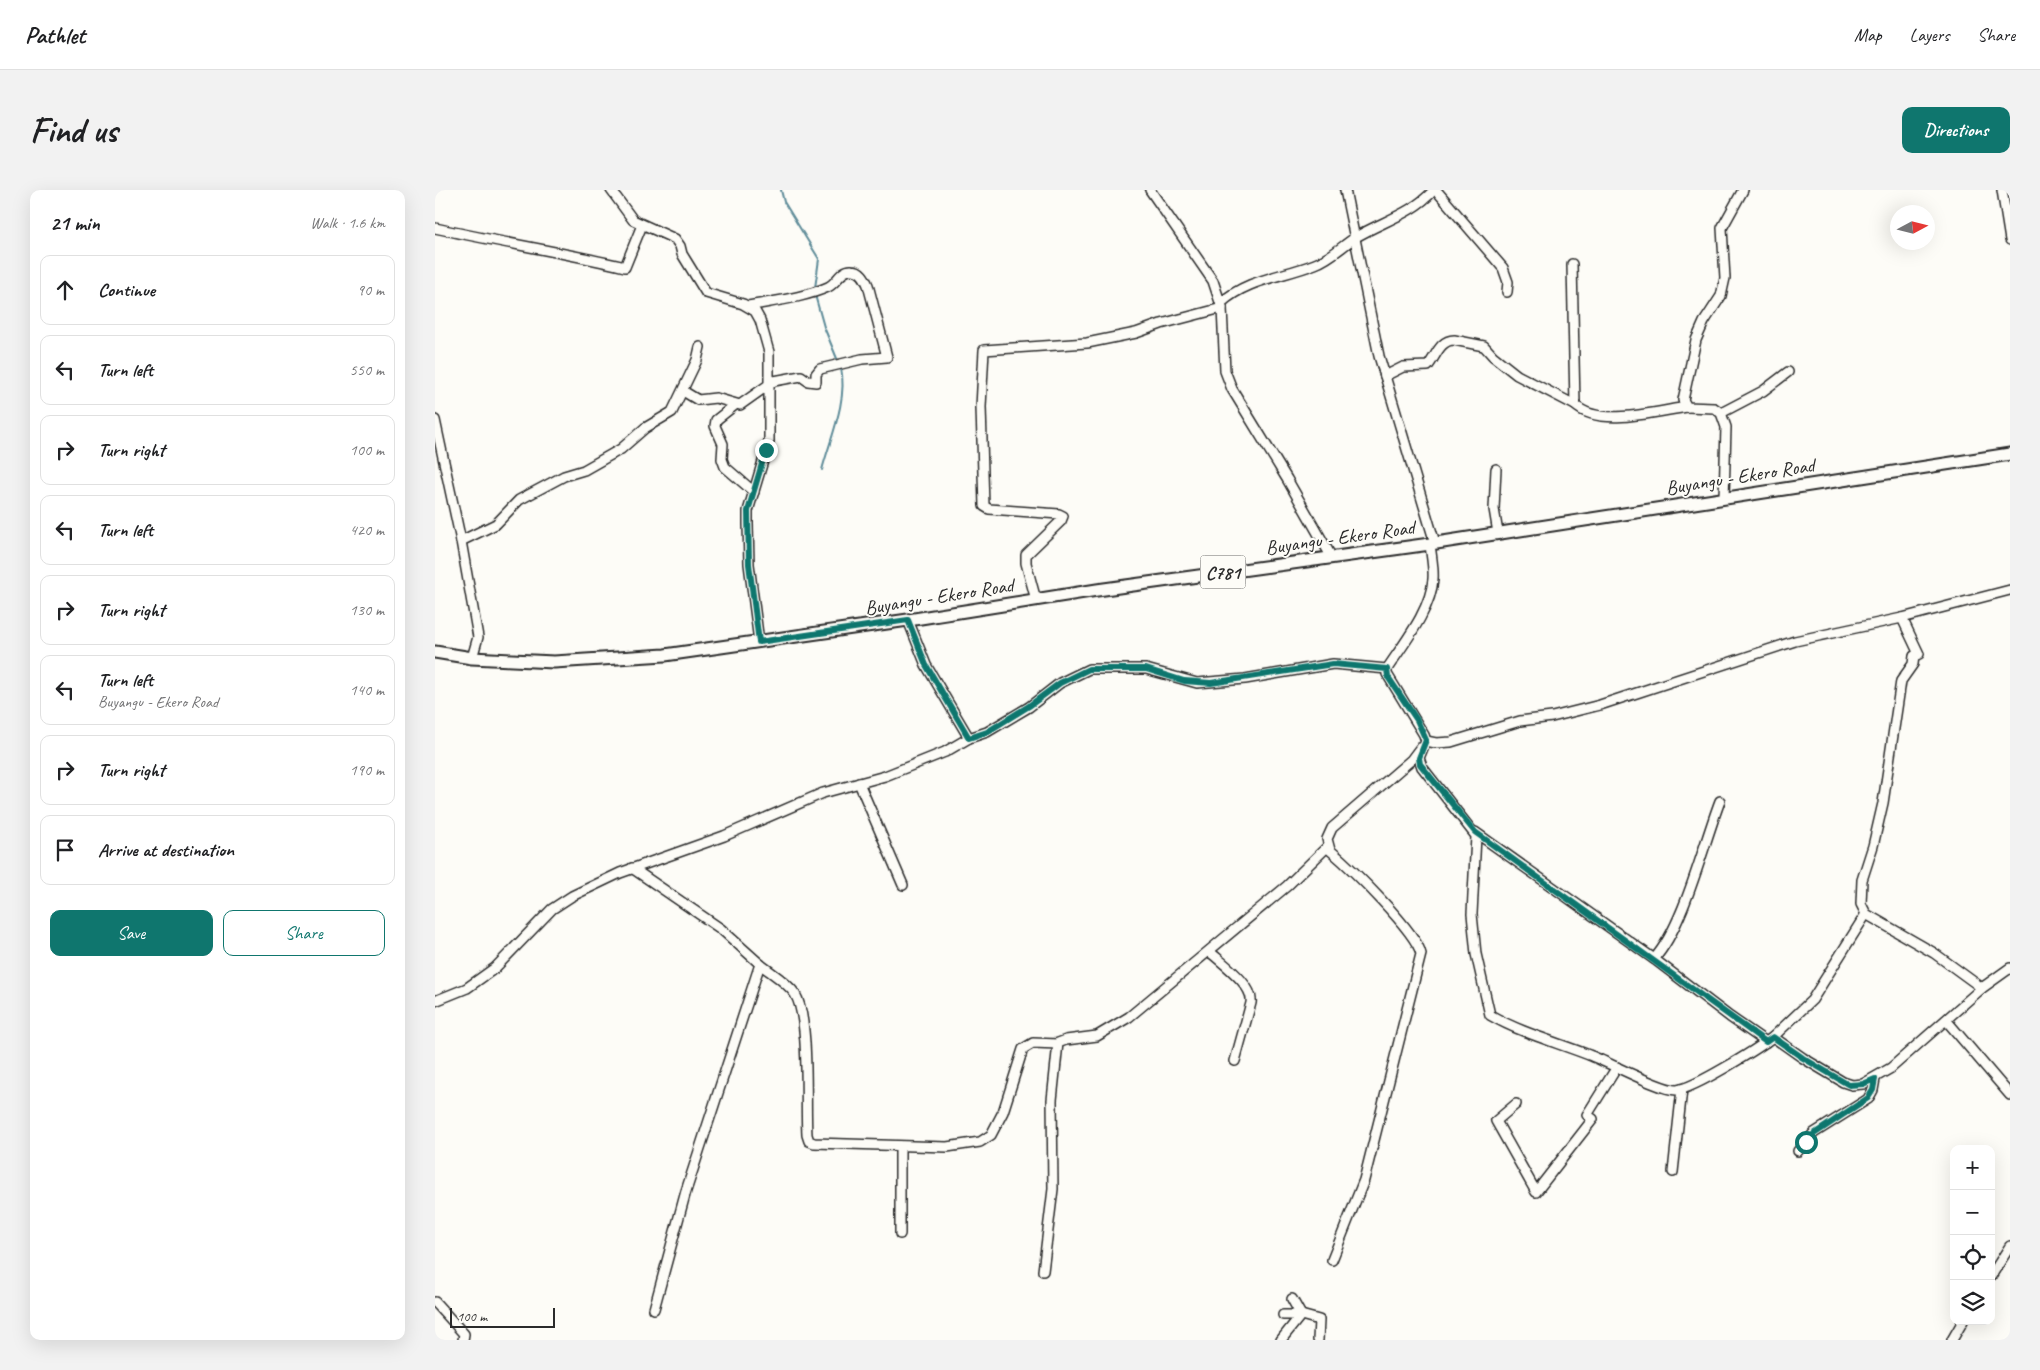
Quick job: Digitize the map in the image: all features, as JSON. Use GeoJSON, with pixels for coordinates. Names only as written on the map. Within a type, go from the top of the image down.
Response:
{"type":"FeatureCollection","features":[{"type":"Feature","properties":{"kind":"main road","name":"Buyangu - Ekero Road"},"geometry":{"type":"LineString","coordinates":[[435,652],[472,658],[554,662],[665,656],[1331,556],[1433,543],[2010,454]]}},
{"type":"Feature","properties":{"kind":"street"},"geometry":{"type":"LineString","coordinates":[[611,190],[633,220],[675,239],[706,293],[748,306],[759,317],[767,341],[769,441],[748,511],[749,564],[759,642]]}},
{"type":"Feature","properties":{"kind":"street"},"geometry":{"type":"LineString","coordinates":[[1150,190],[1213,280],[1221,306],[1225,370],[1232,389],[1331,556]]}},
{"type":"Feature","properties":{"kind":"street"},"geometry":{"type":"LineString","coordinates":[[1345,190],[1356,238],[1365,292],[1385,376],[1433,543],[1431,591],[1423,611],[1387,669],[1388,677],[1417,720],[1426,740],[1419,758],[1420,764],[1475,832],[1654,959],[1722,1012],[1849,1085],[1863,1084],[1875,1079],[1891,1068],[1983,988],[2010,968]]}},
{"type":"Feature","properties":{"kind":"street"},"geometry":{"type":"LineString","coordinates":[[1036,600],[1026,564],[1026,555],[1061,521],[1063,516],[1059,514],[989,509],[983,505],[981,407],[984,350],[1087,344],[1136,334],[1161,324],[1221,306],[1252,283],[1328,258],[1356,238],[1411,210],[1435,190],[1503,268],[1508,282],[1507,292]]}},
{"type":"Feature","properties":{"kind":"street"},"geometry":{"type":"LineString","coordinates":[[1687,407],[1683,400],[1684,391],[1696,340],[1704,322],[1721,296],[1725,278],[1722,228],[1743,190]]}},
{"type":"Feature","properties":{"kind":"street"},"geometry":{"type":"LineString","coordinates":[[2002,190],[2010,240]]}},
{"type":"Feature","properties":{"kind":"street"},"geometry":{"type":"LineString","coordinates":[[435,228],[514,246],[571,254],[625,267],[642,225]]}},
{"type":"Feature","properties":{"kind":"street"},"geometry":{"type":"LineString","coordinates":[[1572,264],[1575,405]]}},
{"type":"Feature","properties":{"kind":"street"},"geometry":{"type":"LineString","coordinates":[[748,306],[820,291],[833,285],[843,273],[851,270],[864,276],[868,285],[887,357],[862,359],[820,369],[816,374],[815,382],[808,381],[801,376],[795,376],[769,383],[716,420],[715,426],[723,444],[722,459],[725,467],[754,492]]}},
{"type":"Feature","properties":{"kind":"street"},"geometry":{"type":"LineString","coordinates":[[1385,376],[1403,367],[1428,366],[1440,347],[1449,340],[1454,340],[1484,346],[1493,356],[1517,375],[1589,413],[1608,418],[1687,407],[1709,407],[1721,413],[1725,426],[1724,498]]}},
{"type":"Feature","properties":{"kind":"street"},"geometry":{"type":"LineString","coordinates":[[461,541],[496,524],[519,500],[564,476],[584,470],[621,449],[645,428],[672,412],[697,360],[700,347]]}},
{"type":"Feature","properties":{"kind":"street"},"geometry":{"type":"LineString","coordinates":[[1721,413],[1756,396],[1787,372]]}},
{"type":"Feature","properties":{"kind":"street"},"geometry":{"type":"LineString","coordinates":[[683,392],[698,400],[716,398],[735,405]]}},
{"type":"Feature","properties":{"kind":"street"},"geometry":{"type":"LineString","coordinates":[[435,420],[461,541],[478,637],[472,658]]}},
{"type":"Feature","properties":{"kind":"street"},"geometry":{"type":"LineString","coordinates":[[1496,469],[1494,509],[1498,533]]}},
{"type":"Feature","properties":{"kind":"street"},"geometry":{"type":"LineString","coordinates":[[1426,740],[1436,743],[1451,742],[1520,721],[1552,717],[1600,705],[1795,641],[1902,618],[2010,590]]}},
{"type":"Feature","properties":{"kind":"street"},"geometry":{"type":"LineString","coordinates":[[1902,618],[1919,654],[1915,656],[1900,685],[1883,803],[1873,846],[1862,880],[1861,904],[1866,914],[1934,953],[1983,988]]}},
{"type":"Feature","properties":{"kind":"street"},"geometry":{"type":"LineString","coordinates":[[908,620],[926,665],[969,738]]}},
{"type":"Feature","properties":{"kind":"street"},"geometry":{"type":"LineString","coordinates":[[435,1001],[467,988],[495,968],[512,953],[541,920],[562,902],[632,868],[724,836],[823,793],[885,776],[945,752],[969,738],[987,732],[1029,706],[1060,683],[1089,669],[1146,669],[1184,681],[1211,683],[1333,664],[1387,669]]}},
{"type":"Feature","properties":{"kind":"street"},"geometry":{"type":"LineString","coordinates":[[1332,1260],[1364,1180],[1421,954],[1419,945],[1399,921],[1328,846],[1327,839],[1332,828],[1411,760],[1426,740]]}},
{"type":"Feature","properties":{"kind":"street"},"geometry":{"type":"LineString","coordinates":[[859,783],[903,885]]}},
{"type":"Feature","properties":{"kind":"street"},"geometry":{"type":"LineString","coordinates":[[1654,959],[1673,930],[1720,801]]}},
{"type":"Feature","properties":{"kind":"street"},"geometry":{"type":"LineString","coordinates":[[1475,832],[1472,914],[1476,954],[1489,1014],[1545,1040],[1669,1089],[1681,1089],[1721,1069],[1770,1039],[1812,1000],[1866,914]]}},
{"type":"Feature","properties":{"kind":"street"},"geometry":{"type":"LineString","coordinates":[[632,868],[721,929],[791,989],[798,1001],[802,1025],[809,1140],[822,1144],[961,1146],[985,1140],[991,1135],[1003,1112],[1023,1048],[1033,1042],[1058,1044],[1066,1040],[1095,1037],[1111,1029],[1153,998],[1287,886],[1328,846]]}},
{"type":"Feature","properties":{"kind":"street"},"geometry":{"type":"LineString","coordinates":[[1209,951],[1243,983],[1251,994],[1251,1003],[1235,1061]]}},
{"type":"Feature","properties":{"kind":"street"},"geometry":{"type":"LineString","coordinates":[[654,1309],[686,1190],[760,964]]}},
{"type":"Feature","properties":{"kind":"street"},"geometry":{"type":"LineString","coordinates":[[1946,1020],[2010,1095]]}},
{"type":"Feature","properties":{"kind":"street"},"geometry":{"type":"LineString","coordinates":[[1043,1272],[1053,1189],[1054,1134],[1051,1100],[1058,1044]]}},
{"type":"Feature","properties":{"kind":"street"},"geometry":{"type":"LineString","coordinates":[[1516,1104],[1496,1122],[1536,1192],[1593,1119],[1587,1115],[1617,1067]]}},
{"type":"Feature","properties":{"kind":"street"},"geometry":{"type":"LineString","coordinates":[[1798,1151],[1814,1134],[1868,1098],[1873,1090],[1875,1079]]}},
{"type":"Feature","properties":{"kind":"street"},"geometry":{"type":"LineString","coordinates":[[1673,1172],[1681,1089]]}},
{"type":"Feature","properties":{"kind":"street"},"geometry":{"type":"LineString","coordinates":[[900,1146],[900,1234]]}},
{"type":"Feature","properties":{"kind":"street"},"geometry":{"type":"LineString","coordinates":[[1995,1270],[2010,1246]]}},
{"type":"Feature","properties":{"kind":"street"},"geometry":{"type":"LineString","coordinates":[[1292,1298],[1301,1315]]}},
{"type":"Feature","properties":{"kind":"street"},"geometry":{"type":"LineString","coordinates":[[435,1302],[464,1334],[463,1340]]}},
{"type":"Feature","properties":{"kind":"street"},"geometry":{"type":"LineString","coordinates":[[1283,1315],[1301,1315],[1319,1320],[1318,1340]]}},
{"type":"Feature","properties":{"kind":"street"},"geometry":{"type":"LineString","coordinates":[[1281,1340],[1291,1331],[1301,1315]]}},
{"type":"Feature","properties":{"kind":"street"},"geometry":{"type":"LineString","coordinates":[[1952,1340],[1961,1325]]}},
{"type":"Feature","properties":{"kind":"waterway"},"geometry":{"type":"LineString","coordinates":[[781,190],[784,202],[819,259],[815,288]]}},
{"type":"Feature","properties":{"kind":"waterway"},"geometry":{"type":"LineString","coordinates":[[815,295],[824,327],[838,361]]}},
{"type":"Feature","properties":{"kind":"waterway"},"geometry":{"type":"LineString","coordinates":[[822,470],[840,407],[843,381],[841,368]]}},
{"type":"Feature","properties":{"kind":"route"},"geometry":{"type":"LineString","coordinates":[[766,450],[748,511],[749,564],[759,642],[908,620],[926,665],[969,738],[987,732],[1029,706],[1060,683],[1089,669],[1140,668],[1184,681],[1211,683],[1333,664],[1358,665],[1378,670],[1387,669],[1388,677],[1417,720],[1426,740],[1419,758],[1420,764],[1456,812],[1475,832],[1654,959],[1693,991],[1766,1042],[1773,1037],[1803,1058],[1849,1085],[1863,1084],[1875,1079],[1873,1090],[1868,1098],[1853,1110],[1814,1134],[1806,1142]]}}]}
